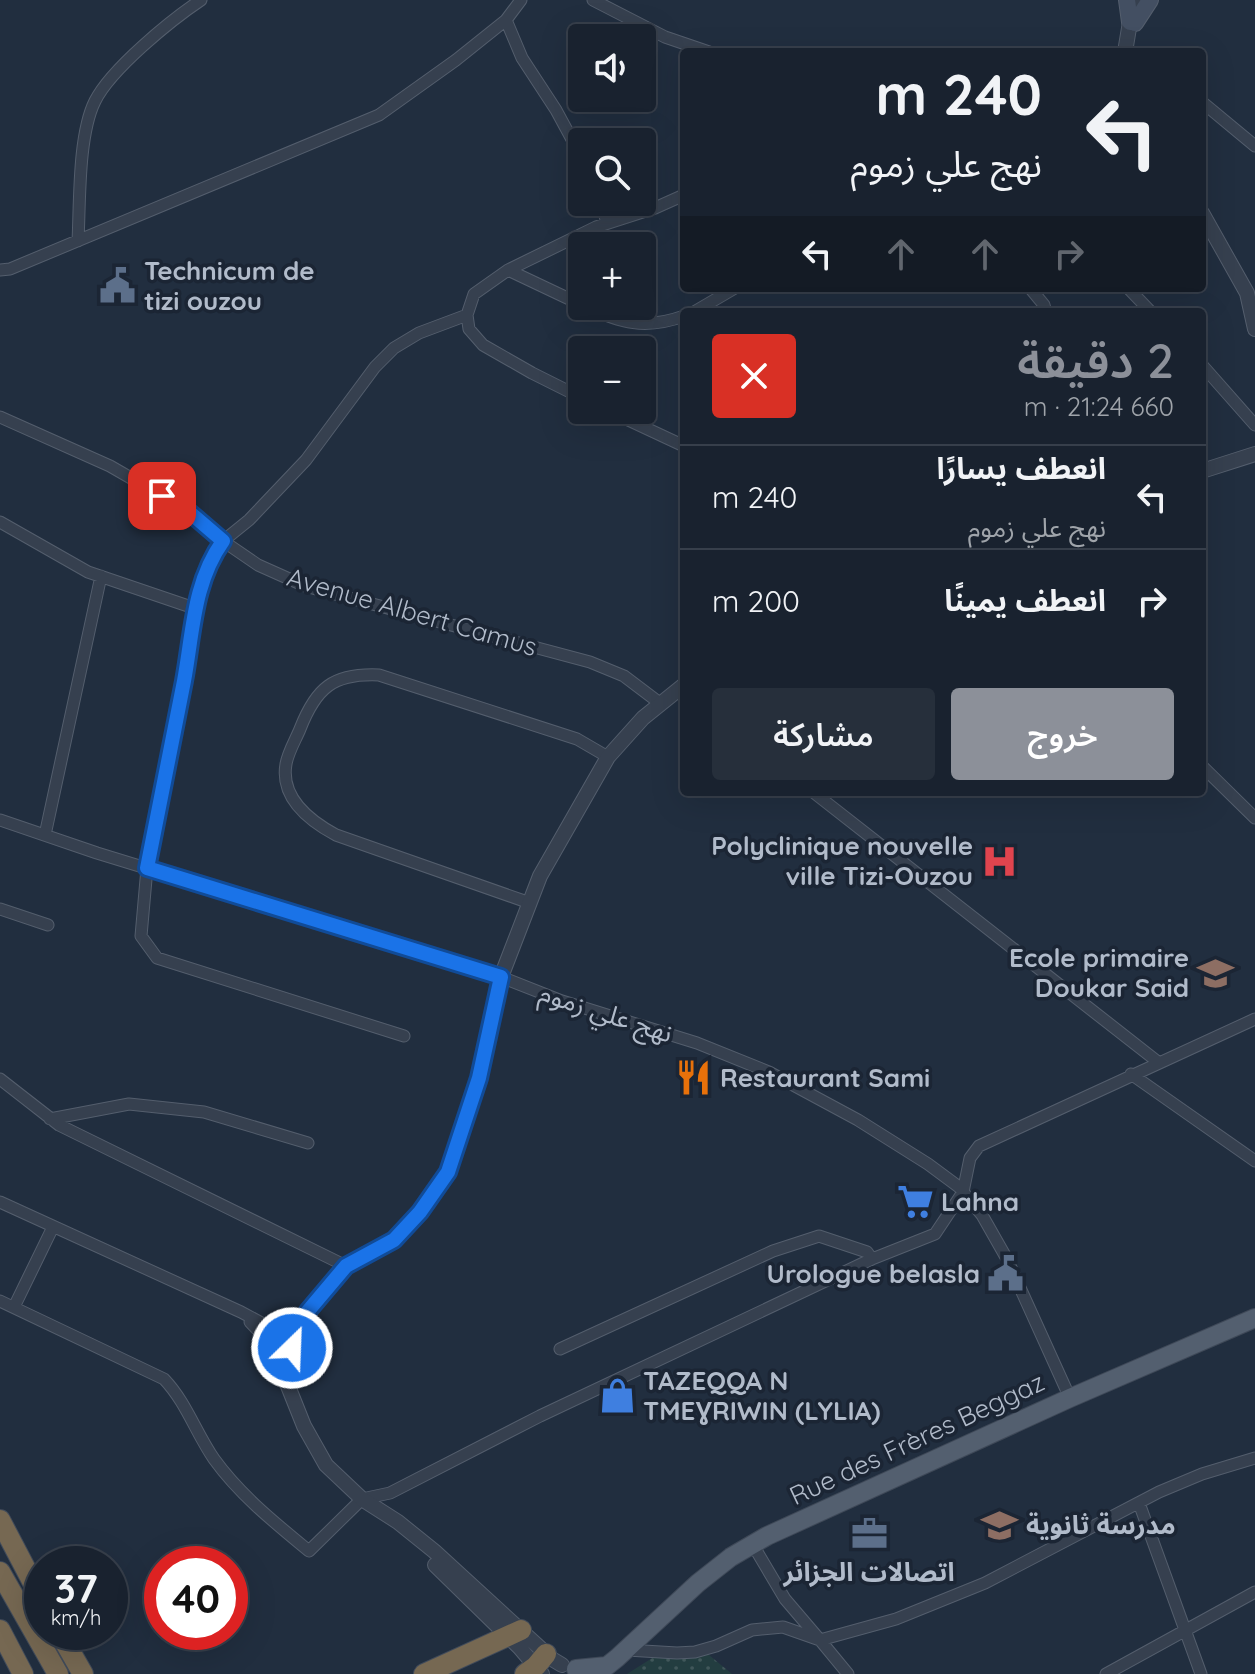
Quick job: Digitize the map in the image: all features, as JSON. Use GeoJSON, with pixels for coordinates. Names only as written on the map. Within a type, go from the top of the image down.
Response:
{"type":"FeatureCollection","features":[{"type":"Feature","properties":{"kind":"highway"},"geometry":{"type":"LineString","coordinates":[[0,1520],[24,1566]]}},
{"type":"Feature","properties":{"kind":"highway"},"geometry":{"type":"LineString","coordinates":[[0,1572],[58,1674]]}},
{"type":"Feature","properties":{"kind":"highway"},"geometry":{"type":"LineString","coordinates":[[0,1630],[23,1674]]}},
{"type":"Feature","properties":{"kind":"highway"},"geometry":{"type":"LineString","coordinates":[[424,1674],[515,1633]]}},
{"type":"Feature","properties":{"kind":"highway"},"geometry":{"type":"LineString","coordinates":[[69,1650],[83,1674]]}},
{"type":"Feature","properties":{"kind":"highway"},"geometry":{"type":"LineString","coordinates":[[72,1650],[92,1674]]}},
{"type":"Feature","properties":{"kind":"main road"},"geometry":{"type":"LineString","coordinates":[[1127,0],[1133,22]]}},
{"type":"Feature","properties":{"kind":"main road"},"geometry":{"type":"LineString","coordinates":[[1133,22],[1148,0]]}},
{"type":"Feature","properties":{"kind":"main road","name":"Rue des Frères Beggaz"},"geometry":{"type":"LineString","coordinates":[[627,1650],[698,1583],[731,1557],[753,1545],[1070,1398],[1255,1318]]}},
{"type":"Feature","properties":{"kind":"main road"},"geometry":{"type":"LineString","coordinates":[[552,1669],[607,1666],[627,1650]]}},
{"type":"Feature","properties":{"kind":"main road"},"geometry":{"type":"LineString","coordinates":[[608,1674],[627,1650]]}},
{"type":"Feature","properties":{"kind":"street"},"geometry":{"type":"LineString","coordinates":[[78,241],[86,133],[94,103],[104,87],[131,58],[201,0]]}},
{"type":"Feature","properties":{"kind":"street"},"geometry":{"type":"LineString","coordinates":[[0,270],[10,269],[379,115],[506,20],[521,0]]}},
{"type":"Feature","properties":{"kind":"street"},"geometry":{"type":"LineString","coordinates":[[593,0],[665,37],[697,48]]}},
{"type":"Feature","properties":{"kind":"street"},"geometry":{"type":"LineString","coordinates":[[1125,48],[1138,0]]}},
{"type":"Feature","properties":{"kind":"street"},"geometry":{"type":"LineString","coordinates":[[506,20],[522,58],[568,132]]}},
{"type":"Feature","properties":{"kind":"street"},"geometry":{"type":"LineString","coordinates":[[1206,105],[1255,146]]}},
{"type":"Feature","properties":{"kind":"street"},"geometry":{"type":"LineString","coordinates":[[568,391],[483,345],[469,329],[467,315],[474,294],[508,270],[607,223],[680,197]]}},
{"type":"Feature","properties":{"kind":"street"},"geometry":{"type":"LineString","coordinates":[[605,216],[607,223]]}},
{"type":"Feature","properties":{"kind":"street"},"geometry":{"type":"LineString","coordinates":[[1206,220],[1251,295],[1255,329]]}},
{"type":"Feature","properties":{"kind":"street"},"geometry":{"type":"LineString","coordinates":[[508,270],[568,299]]}},
{"type":"Feature","properties":{"kind":"street"},"geometry":{"type":"LineString","coordinates":[[701,308],[728,292]]}},
{"type":"Feature","properties":{"kind":"street"},"geometry":{"type":"LineString","coordinates":[[1132,292],[1147,308]]}},
{"type":"Feature","properties":{"kind":"street"},"geometry":{"type":"LineString","coordinates":[[404,1036],[157,958],[141,936],[147,868],[184,677],[194,608],[210,560],[223,541],[249,520],[306,460],[375,367],[394,348],[419,333],[467,315]]}},
{"type":"Feature","properties":{"kind":"street"},"geometry":{"type":"LineString","coordinates":[[620,320],[640,326],[666,323],[680,318]]}},
{"type":"Feature","properties":{"kind":"street"},"geometry":{"type":"LineString","coordinates":[[1206,370],[1255,425]]}},
{"type":"Feature","properties":{"kind":"street","name":"Avenue Albert Camus"},"geometry":{"type":"LineString","coordinates":[[0,417],[110,466],[188,511],[258,565],[305,586],[590,662],[624,676],[661,704]]}},
{"type":"Feature","properties":{"kind":"street"},"geometry":{"type":"LineString","coordinates":[[637,424],[680,444]]}},
{"type":"Feature","properties":{"kind":"street"},"geometry":{"type":"LineString","coordinates":[[1206,470],[1255,454]]}},
{"type":"Feature","properties":{"kind":"street"},"geometry":{"type":"LineString","coordinates":[[0,522],[88,572],[194,608]]}},
{"type":"Feature","properties":{"kind":"street"},"geometry":{"type":"LineString","coordinates":[[45,835],[101,576]]}},
{"type":"Feature","properties":{"kind":"street"},"geometry":{"type":"LineString","coordinates":[[530,903],[336,835],[311,822],[297,806],[287,783],[286,764],[308,707],[320,691],[340,678],[359,674],[379,675],[577,739],[608,757]]}},
{"type":"Feature","properties":{"kind":"street"},"geometry":{"type":"LineString","coordinates":[[282,1342],[346,1266],[394,1240],[420,1212],[448,1172],[479,1078],[501,977],[540,876],[608,757],[643,718],[680,690]]}},
{"type":"Feature","properties":{"kind":"street"},"geometry":{"type":"LineString","coordinates":[[1206,770],[1255,818]]}},
{"type":"Feature","properties":{"kind":"street"},"geometry":{"type":"LineString","coordinates":[[818,796],[1158,1062]]}},
{"type":"Feature","properties":{"kind":"street","name":"نهج علي زموم"},"geometry":{"type":"LineString","coordinates":[[0,820],[501,977],[562,1001],[697,1043],[769,1072],[858,1120],[928,1164],[963,1192],[982,1215],[1007,1259],[1070,1398]]}},
{"type":"Feature","properties":{"kind":"street"},"geometry":{"type":"LineString","coordinates":[[0,909],[48,925]]}},
{"type":"Feature","properties":{"kind":"street"},"geometry":{"type":"LineString","coordinates":[[0,1301],[164,1379],[177,1392],[212,1456],[227,1476],[257,1507],[309,1551],[362,1499],[390,1493],[540,1416],[872,1259],[935,1234],[963,1192],[970,1158],[979,1146],[1255,1019]]}},
{"type":"Feature","properties":{"kind":"street"},"geometry":{"type":"LineString","coordinates":[[1131,1074],[1255,1161]]}},
{"type":"Feature","properties":{"kind":"street"},"geometry":{"type":"LineString","coordinates":[[0,1079],[50,1119],[346,1266]]}},
{"type":"Feature","properties":{"kind":"street"},"geometry":{"type":"LineString","coordinates":[[50,1119],[129,1104],[204,1112],[308,1143]]}},
{"type":"Feature","properties":{"kind":"street"},"geometry":{"type":"LineString","coordinates":[[0,1202],[241,1312],[282,1342],[289,1360],[289,1384],[304,1426],[326,1465],[362,1499],[434,1551],[552,1669]]}},
{"type":"Feature","properties":{"kind":"street"},"geometry":{"type":"LineString","coordinates":[[14,1307],[53,1227]]}},
{"type":"Feature","properties":{"kind":"street"},"geometry":{"type":"LineString","coordinates":[[560,1349],[773,1251],[819,1236],[867,1252],[872,1259]]}},
{"type":"Feature","properties":{"kind":"street"},"geometry":{"type":"LineString","coordinates":[[627,1650],[695,1652],[752,1630],[783,1627],[820,1640],[896,1619],[985,1583],[1202,1474],[1255,1458]]}},
{"type":"Feature","properties":{"kind":"street"},"geometry":{"type":"LineString","coordinates":[[1139,1503],[1201,1674]]}},
{"type":"Feature","properties":{"kind":"street"},"geometry":{"type":"LineString","coordinates":[[753,1545],[785,1599],[848,1674]]}},
{"type":"Feature","properties":{"kind":"street"},"geometry":{"type":"LineString","coordinates":[[1106,1674],[1255,1592]]}},
{"type":"Feature","properties":{"kind":"green space"},"geometry":{"type":"Polygon","coordinates":[[[657,1655],[709,1655],[732,1674],[627,1674],[657,1655]]]}},
{"type":"Feature","properties":{"kind":"place","name":"Technicum de tizi ouzou"},"geometry":{"type":"Point","coordinates":[118,286]}},
{"type":"Feature","properties":{"kind":"place","name":"Polyclinique nouvelle ville Tizi-Ouzou"},"geometry":{"type":"Point","coordinates":[999,861]}},
{"type":"Feature","properties":{"kind":"place","name":"Ecole primaire Doukar Said"},"geometry":{"type":"Point","coordinates":[1215,973]}},
{"type":"Feature","properties":{"kind":"place","name":"Restaurant Sami"},"geometry":{"type":"Point","coordinates":[694,1078]}},
{"type":"Feature","properties":{"kind":"place","name":"Lahna"},"geometry":{"type":"Point","coordinates":[915,1202]}},
{"type":"Feature","properties":{"kind":"place","name":"Urologue belasla"},"geometry":{"type":"Point","coordinates":[1006,1274]}},
{"type":"Feature","properties":{"kind":"place","name":"TAZEQQA N TMEƔRIWIN (LYLIA)"},"geometry":{"type":"Point","coordinates":[617,1396]}},
{"type":"Feature","properties":{"kind":"place","name":"مدرسة ثانوية"},"geometry":{"type":"Point","coordinates":[1000,1525]}},
{"type":"Feature","properties":{"kind":"place","name":"اتصالات الجزائر"},"geometry":{"type":"Point","coordinates":[869,1533]}},
{"type":"Feature","properties":{"kind":"route"},"geometry":{"type":"LineString","coordinates":[[162,496],[188,511],[223,541],[210,560],[194,608],[184,677],[147,868],[501,977],[479,1078],[448,1172],[420,1212],[394,1240],[346,1266],[308,1311],[292,1348]]}}]}
